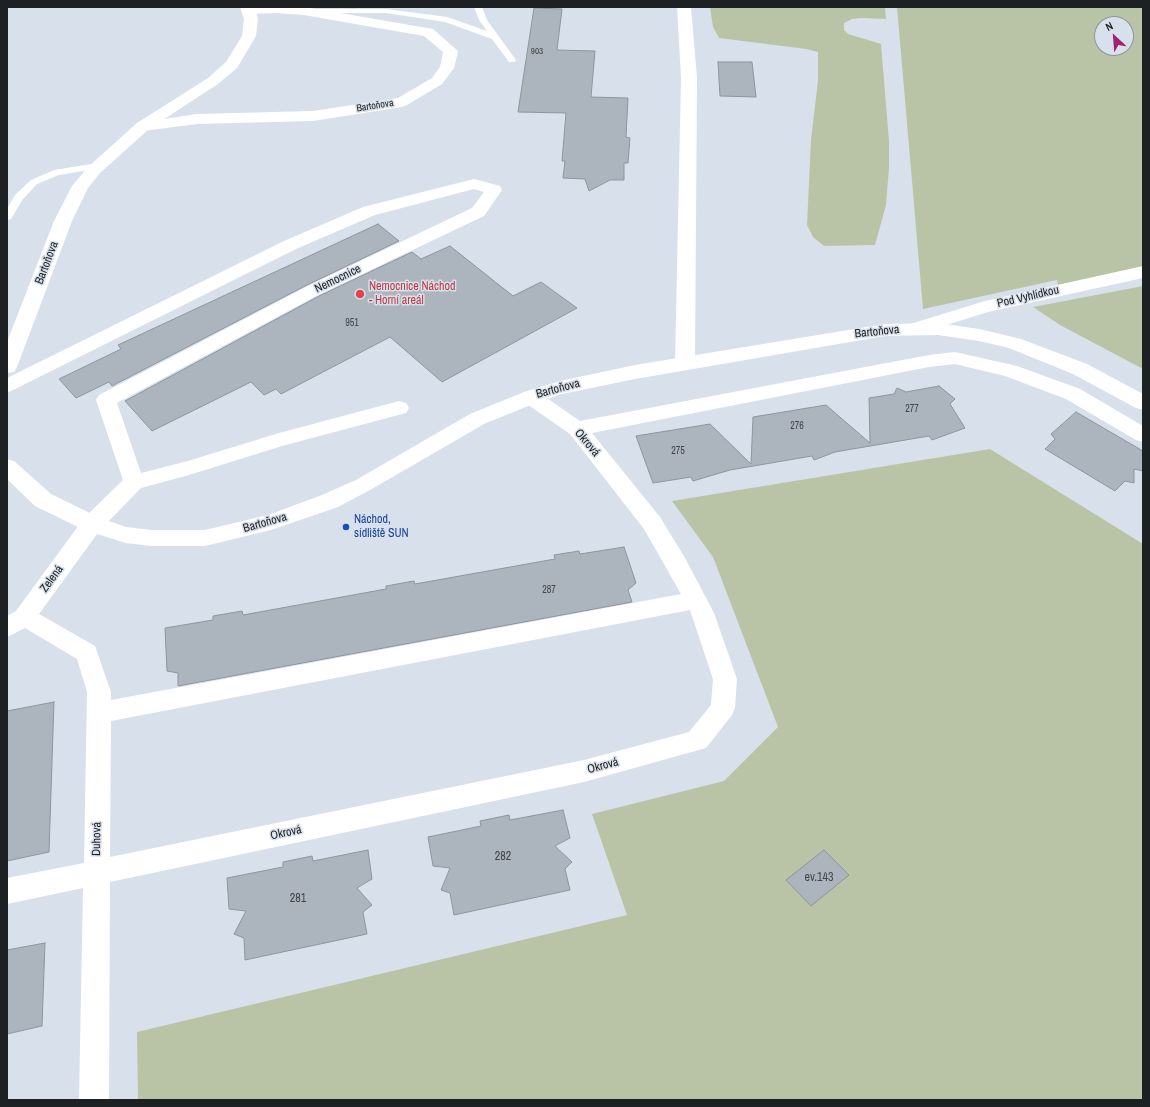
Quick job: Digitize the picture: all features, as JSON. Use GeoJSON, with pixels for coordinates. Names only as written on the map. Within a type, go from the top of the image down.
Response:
{"type":"FeatureCollection","features":[{"type":"Feature","properties":{"kind":"street"},"geometry":{"type":"LineString","coordinates":[[684,7],[689,78],[685,363]]}},
{"type":"Feature","properties":{"kind":"street","name":"Bartoňova"},"geometry":{"type":"LineString","coordinates":[[7,367],[71,204],[80,186],[98,166],[143,126],[213,81],[232,65],[249,36],[251,19],[248,8],[304,12],[428,32],[451,51],[448,68],[437,81],[402,102],[313,116],[197,119],[143,126]]}},
{"type":"Feature","properties":{"kind":"street","name":"Nemocnice"},"geometry":{"type":"LineString","coordinates":[[7,386],[290,245],[369,211],[474,184],[494,190],[478,212],[312,291],[106,400],[134,482]]}},
{"type":"Feature","properties":{"kind":"street","name":"Pod Vyhlídkou"},"geometry":{"type":"LineString","coordinates":[[914,329],[985,307],[1143,272]]}},
{"type":"Feature","properties":{"kind":"street","name":"Bartoňova"},"geometry":{"type":"LineString","coordinates":[[7,466],[43,500],[92,524],[126,535],[151,538],[205,538],[271,522],[318,506],[363,485],[477,420],[531,397],[590,381],[685,363],[864,333],[914,329],[938,329],[979,335],[1014,343],[1080,369],[1143,403]]}},
{"type":"Feature","properties":{"kind":"street"},"geometry":{"type":"LineString","coordinates":[[577,429],[929,361],[955,358],[1010,371],[1073,394],[1143,435]]}},
{"type":"Feature","properties":{"kind":"street","name":"Okrová"},"geometry":{"type":"LineString","coordinates":[[7,891],[584,771],[697,740],[723,708],[725,679],[696,600],[652,523],[577,429],[531,397]]}},
{"type":"Feature","properties":{"kind":"street"},"geometry":{"type":"LineString","coordinates":[[134,482],[189,468],[279,440],[399,408]]}},
{"type":"Feature","properties":{"kind":"street","name":"Zelená"},"geometry":{"type":"LineString","coordinates":[[15,623],[92,524],[134,482]]}},
{"type":"Feature","properties":{"kind":"street"},"geometry":{"type":"LineString","coordinates":[[99,713],[696,600]]}},
{"type":"Feature","properties":{"kind":"street","name":"Duhová"},"geometry":{"type":"LineString","coordinates":[[15,623],[87,653],[99,692],[94,1100]]}},
{"type":"Feature","properties":{"kind":"lane"},"geometry":{"type":"LineString","coordinates":[[478,7],[483,20],[512,60]]}},
{"type":"Feature","properties":{"kind":"lane","name":"Bartoňova"},"geometry":{"type":"LineString","coordinates":[[304,12],[356,9],[386,11],[447,20],[495,37]]}},
{"type":"Feature","properties":{"kind":"lane"},"geometry":{"type":"LineString","coordinates":[[7,217],[19,197],[34,182],[57,172],[98,166]]}},
{"type":"Feature","properties":{"kind":"green space"},"geometry":{"type":"Polygon","coordinates":[[[710,7],[885,7],[886,19],[860,18],[852,19],[844,23],[844,30],[848,34],[881,44],[889,141],[889,168],[886,205],[875,245],[824,246],[813,237],[807,225],[811,140],[818,80],[818,52],[806,49],[719,38],[713,27],[710,7]]]}},
{"type":"Feature","properties":{"kind":"green space"},"geometry":{"type":"Polygon","coordinates":[[[897,7],[1143,7],[1143,268],[1058,285],[1057,280],[923,309],[897,7]]]}},
{"type":"Feature","properties":{"kind":"green space"},"geometry":{"type":"Polygon","coordinates":[[[1143,286],[1143,369],[1060,325],[1033,307],[1143,286]]]}},
{"type":"Feature","properties":{"kind":"green space"},"geometry":{"type":"Polygon","coordinates":[[[990,449],[1143,544],[1143,1100],[138,1100],[137,1032],[627,915],[592,814],[724,781],[778,727],[713,557],[672,501],[990,449]]]}},
{"type":"Feature","properties":{"kind":"building"},"geometry":{"type":"Polygon","coordinates":[[[534,8],[562,9],[557,50],[595,51],[591,97],[628,98],[626,137],[630,138],[628,163],[624,163],[624,180],[610,180],[589,191],[585,179],[563,178],[565,161],[562,161],[566,113],[518,112],[534,8]]]}},
{"type":"Feature","properties":{"kind":"building"},"geometry":{"type":"Polygon","coordinates":[[[718,62],[752,62],[756,97],[720,96],[718,62]]]}},
{"type":"Feature","properties":{"kind":"building"},"geometry":{"type":"Polygon","coordinates":[[[378,224],[399,241],[305,286],[112,386],[109,382],[76,398],[59,379],[121,349],[118,345],[378,224]]]}},
{"type":"Feature","properties":{"kind":"building"},"geometry":{"type":"Polygon","coordinates":[[[450,246],[513,296],[541,282],[577,308],[442,382],[390,337],[281,394],[276,389],[264,395],[251,382],[152,431],[125,401],[319,296],[412,252],[421,259],[450,246]]]}},
{"type":"Feature","properties":{"kind":"building"},"geometry":{"type":"Polygon","coordinates":[[[939,386],[955,399],[950,404],[965,428],[932,440],[929,436],[835,452],[814,460],[812,456],[730,470],[693,481],[691,477],[653,483],[636,436],[710,424],[751,464],[753,417],[826,405],[870,443],[869,398],[894,394],[897,388],[906,392],[939,386]]]}},
{"type":"Feature","properties":{"kind":"building"},"geometry":{"type":"Polygon","coordinates":[[[1076,412],[1143,451],[1143,471],[1134,469],[1134,483],[1125,481],[1115,491],[1045,449],[1055,439],[1051,434],[1076,412]]]}},
{"type":"Feature","properties":{"kind":"building"},"geometry":{"type":"Polygon","coordinates":[[[624,547],[636,583],[628,590],[632,602],[178,686],[178,673],[167,671],[165,628],[213,620],[213,616],[242,611],[243,615],[386,589],[386,586],[414,581],[415,584],[555,559],[554,555],[579,551],[580,554],[624,547]]]}},
{"type":"Feature","properties":{"kind":"building"},"geometry":{"type":"Polygon","coordinates":[[[54,702],[49,852],[7,861],[7,711],[54,702]]]}},
{"type":"Feature","properties":{"kind":"building"},"geometry":{"type":"Polygon","coordinates":[[[563,810],[570,838],[555,846],[572,862],[565,869],[570,890],[454,915],[450,893],[441,890],[450,868],[433,866],[428,837],[481,826],[480,821],[509,815],[510,820],[563,810]]]}},
{"type":"Feature","properties":{"kind":"building"},"geometry":{"type":"Polygon","coordinates":[[[368,850],[372,879],[357,888],[372,905],[363,912],[367,934],[245,960],[244,938],[234,934],[246,911],[229,909],[227,878],[283,867],[283,862],[312,856],[313,861],[368,850]]]}},
{"type":"Feature","properties":{"kind":"building"},"geometry":{"type":"Polygon","coordinates":[[[824,850],[849,875],[811,906],[786,880],[824,850]]]}},
{"type":"Feature","properties":{"kind":"building"},"geometry":{"type":"Polygon","coordinates":[[[45,943],[42,1026],[7,1034],[7,950],[45,943]]]}},
{"type":"Feature","properties":{"kind":"place","name":"Nemocnice Náchod - Horní areál"},"geometry":{"type":"Point","coordinates":[360,294]}},
{"type":"Feature","properties":{"kind":"place","name":"Náchod, sídliště SUN"},"geometry":{"type":"Point","coordinates":[346,527]}}]}
